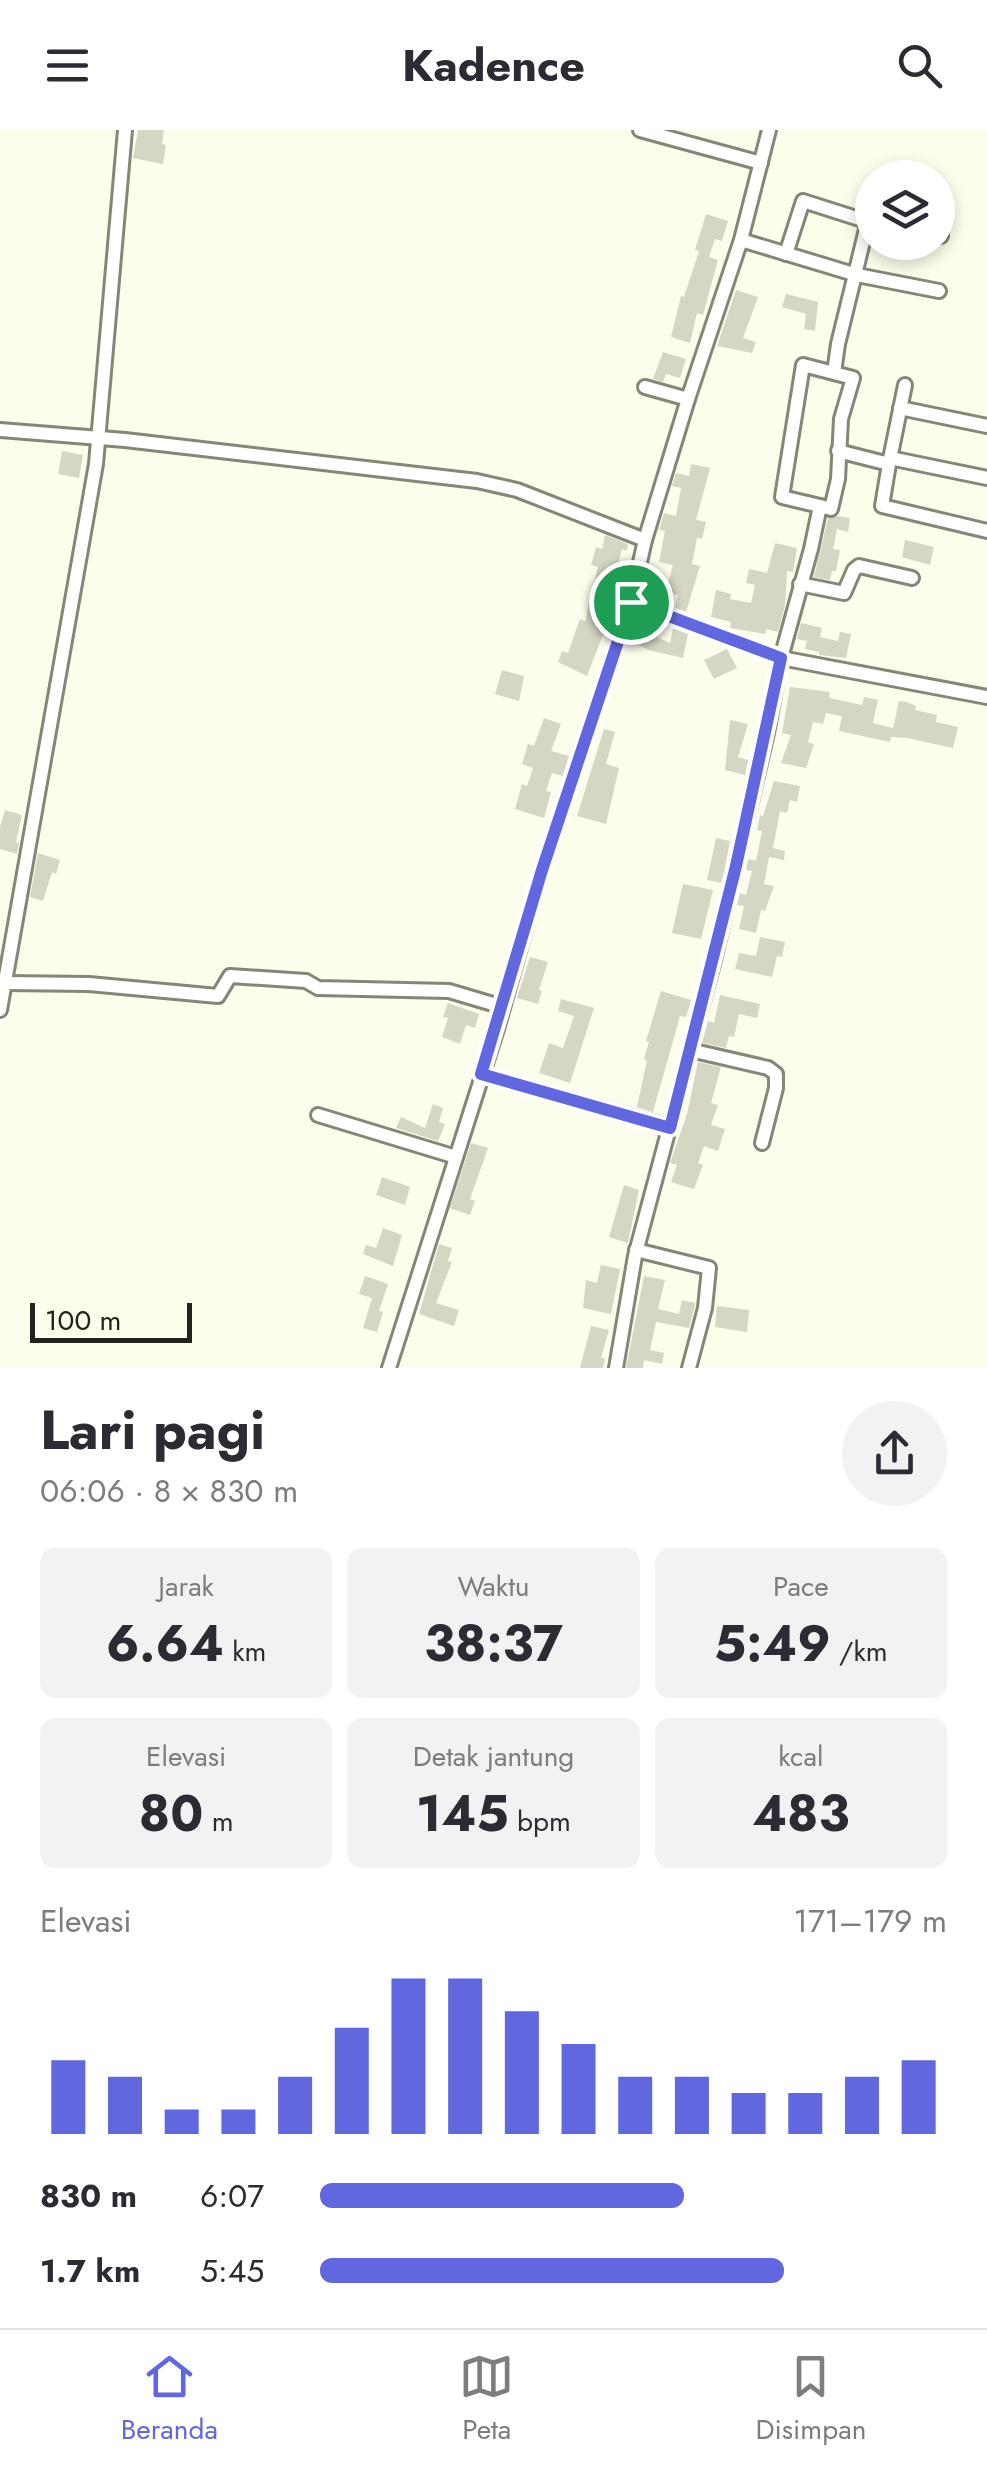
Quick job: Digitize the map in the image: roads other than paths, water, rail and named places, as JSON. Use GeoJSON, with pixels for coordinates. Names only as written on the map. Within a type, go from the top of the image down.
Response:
{"type":"FeatureCollection","features":[{"type":"Feature","properties":{"kind":"street"},"geometry":{"type":"LineString","coordinates":[[0,1010],[53,722],[99,438],[125,130]]}},
{"type":"Feature","properties":{"kind":"street"},"geometry":{"type":"LineString","coordinates":[[640,130],[761,163]]}},
{"type":"Feature","properties":{"kind":"street"},"geometry":{"type":"LineString","coordinates":[[390,1368],[542,870],[631,602],[645,540],[741,240],[769,130]]}},
{"type":"Feature","properties":{"kind":"street"},"geometry":{"type":"LineString","coordinates":[[786,254],[803,202],[855,218]]}},
{"type":"Feature","properties":{"kind":"street"},"geometry":{"type":"LineString","coordinates":[[741,240],[857,275],[939,291]]}},
{"type":"Feature","properties":{"kind":"street"},"geometry":{"type":"LineString","coordinates":[[834,373],[861,260]]}},
{"type":"Feature","properties":{"kind":"street"},"geometry":{"type":"LineString","coordinates":[[803,364],[834,373],[853,378],[841,419],[838,479],[831,509],[782,496],[803,364]]}},
{"type":"Feature","properties":{"kind":"street"},"geometry":{"type":"LineString","coordinates":[[906,385],[882,506],[987,530]]}},
{"type":"Feature","properties":{"kind":"street"},"geometry":{"type":"LineString","coordinates":[[646,388],[688,399]]}},
{"type":"Feature","properties":{"kind":"street"},"geometry":{"type":"LineString","coordinates":[[900,408],[987,426]]}},
{"type":"Feature","properties":{"kind":"street"},"geometry":{"type":"LineString","coordinates":[[0,430],[492,484],[645,540]]}},
{"type":"Feature","properties":{"kind":"street"},"geometry":{"type":"LineString","coordinates":[[838,452],[987,478]]}},
{"type":"Feature","properties":{"kind":"street"},"geometry":{"type":"LineString","coordinates":[[616,1368],[636,1250],[736,866],[781,658],[820,506]]}},
{"type":"Feature","properties":{"kind":"street"},"geometry":{"type":"LineString","coordinates":[[800,584],[844,593],[859,566],[912,578]]}},
{"type":"Feature","properties":{"kind":"street"},"geometry":{"type":"LineString","coordinates":[[631,602],[781,658],[987,697]]}},
{"type":"Feature","properties":{"kind":"street"},"geometry":{"type":"LineString","coordinates":[[5,983],[89,984],[218,996],[230,976],[306,981],[318,988],[449,991],[503,1007]]}},
{"type":"Feature","properties":{"kind":"street"},"geometry":{"type":"LineString","coordinates":[[690,1050],[768,1068],[776,1074],[762,1144]]}},
{"type":"Feature","properties":{"kind":"street"},"geometry":{"type":"LineString","coordinates":[[481,1074],[670,1128]]}},
{"type":"Feature","properties":{"kind":"street"},"geometry":{"type":"LineString","coordinates":[[318,1115],[456,1157]]}},
{"type":"Feature","properties":{"kind":"street"},"geometry":{"type":"LineString","coordinates":[[636,1250],[709,1268],[705,1308],[689,1368]]}}]}
